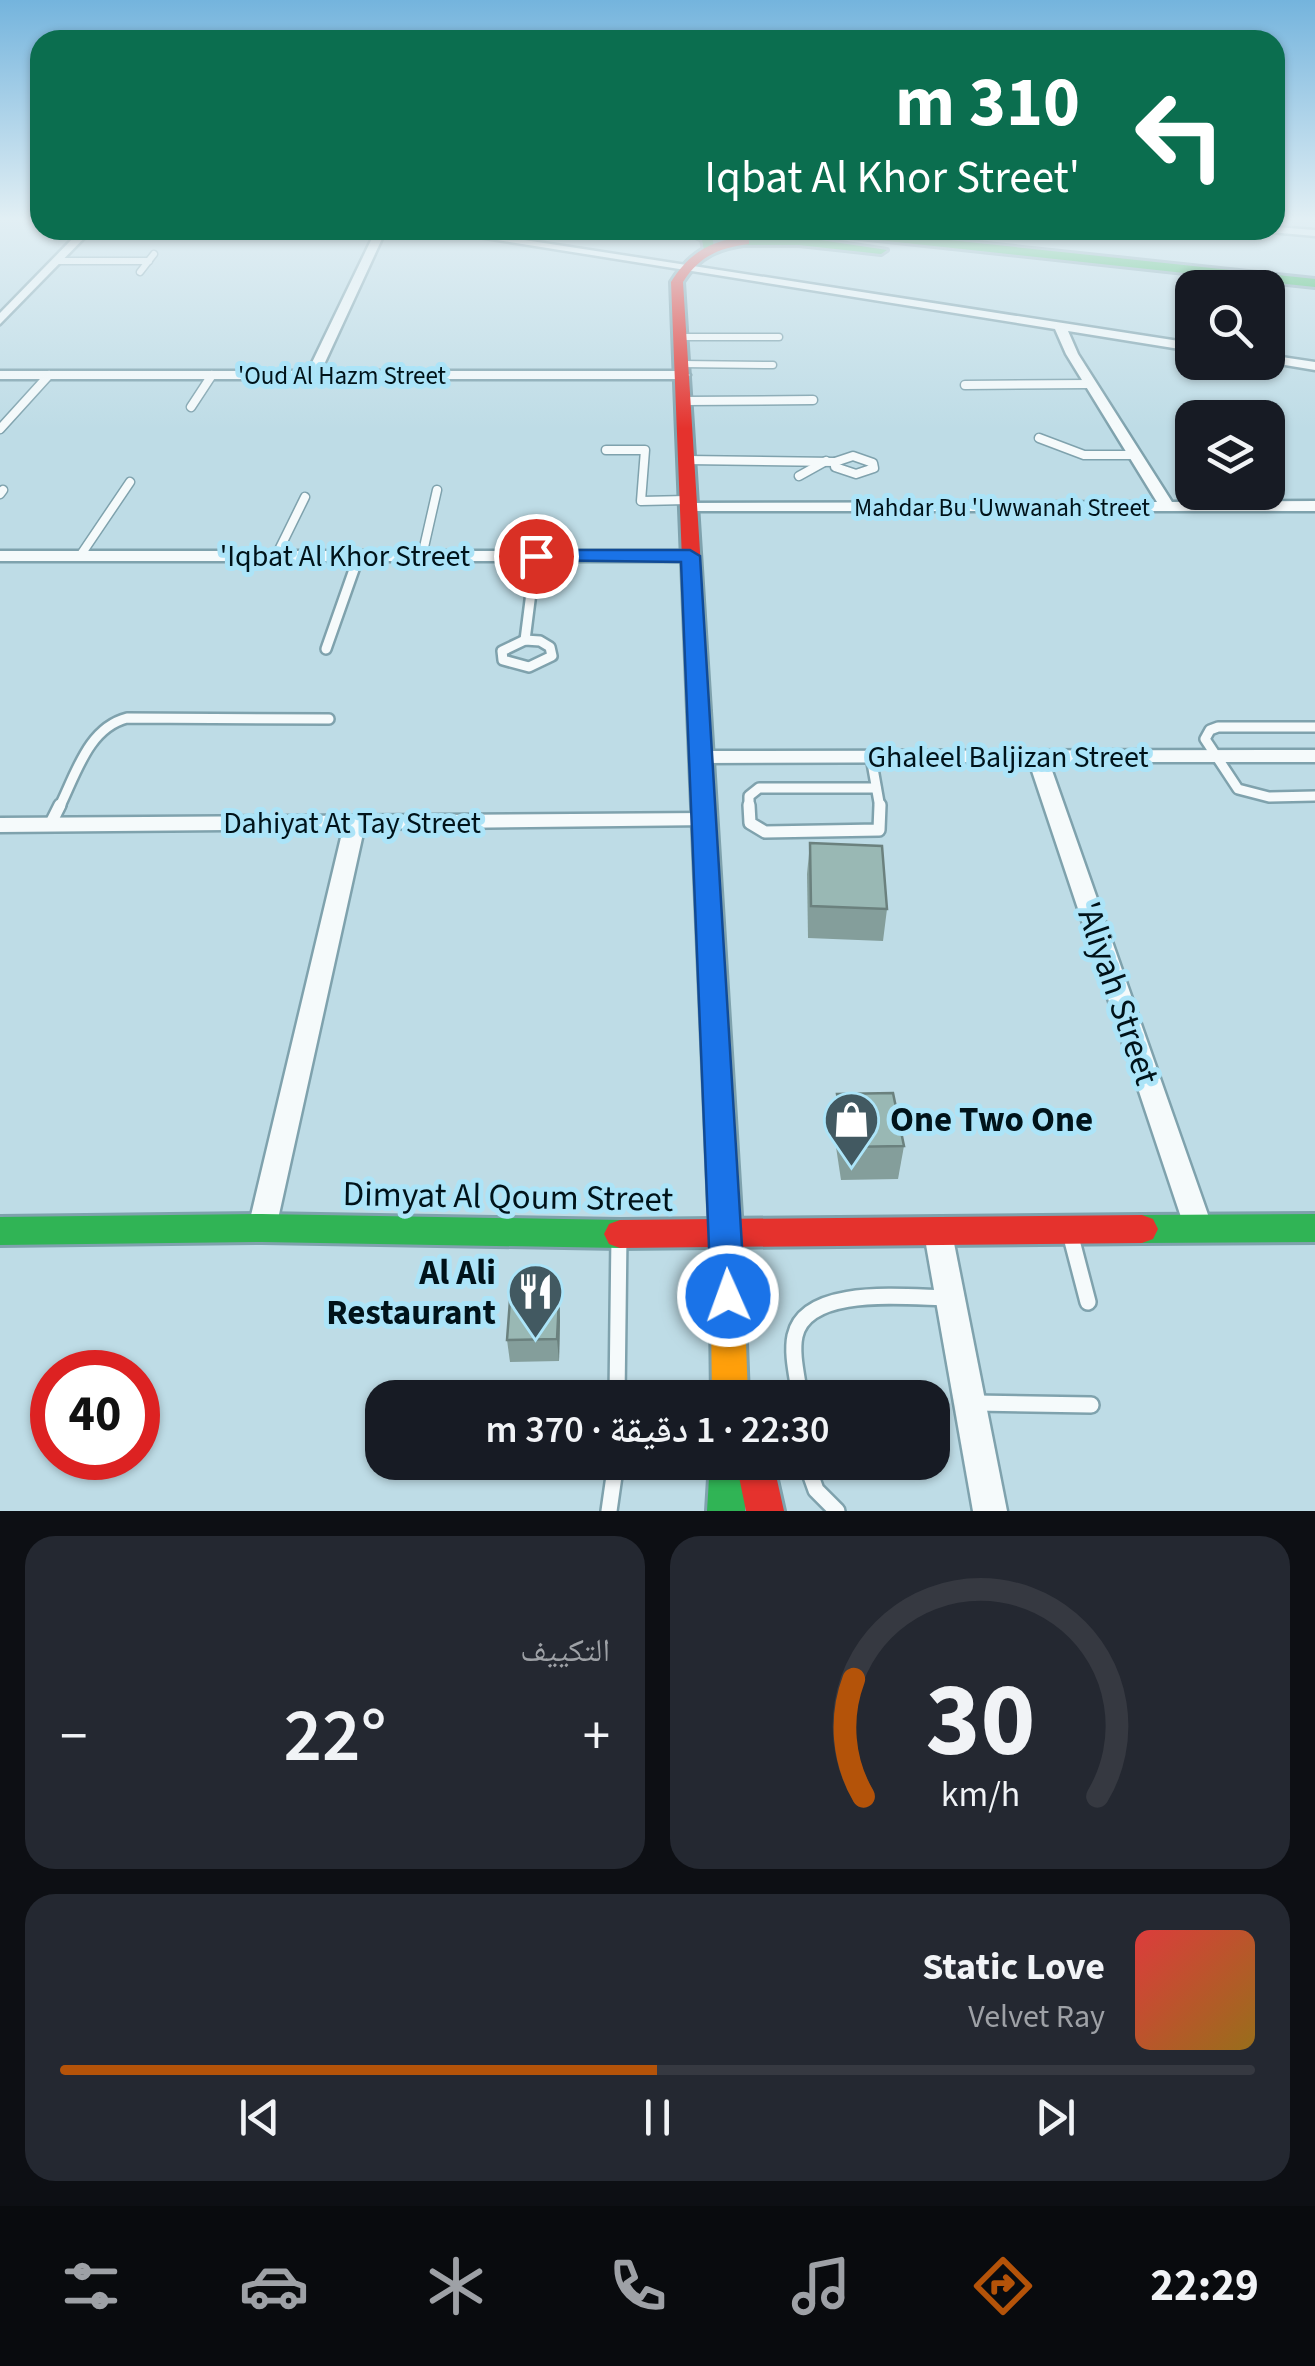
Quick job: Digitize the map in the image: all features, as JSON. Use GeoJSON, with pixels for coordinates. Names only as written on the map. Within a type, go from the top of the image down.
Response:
{"type":"FeatureCollection","features":[{"type":"Feature","properties":{"kind":"street"},"geometry":{"type":"LineString","coordinates":[[0,320],[30,289]]}},
{"type":"Feature","properties":{"kind":"street"},"geometry":{"type":"LineString","coordinates":[[313,375],[354,289]]}},
{"type":"Feature","properties":{"kind":"street"},"geometry":{"type":"LineString","coordinates":[[677,289],[730,1380]]}},
{"type":"Feature","properties":{"kind":"street"},"geometry":{"type":"LineString","coordinates":[[816,289],[1175,344]]}},
{"type":"Feature","properties":{"kind":"street"},"geometry":{"type":"LineString","coordinates":[[1285,295],[1315,298]]}},
{"type":"Feature","properties":{"kind":"street"},"geometry":{"type":"LineString","coordinates":[[0,297],[22,297]]}},
{"type":"Feature","properties":{"kind":"street"},"geometry":{"type":"LineString","coordinates":[[1060,326],[1090,384],[1167,506]]}},
{"type":"Feature","properties":{"kind":"street"},"geometry":{"type":"LineString","coordinates":[[1285,361],[1315,366]]}},
{"type":"Feature","properties":{"kind":"street","name":"'Oud Al Hazm Street"},"geometry":{"type":"LineString","coordinates":[[0,375],[683,370]]}},
{"type":"Feature","properties":{"kind":"street","name":"Mahdar Bu 'Uwwanah Street"},"geometry":{"type":"LineString","coordinates":[[688,504],[1315,506]]}},
{"type":"Feature","properties":{"kind":"street","name":"'Iqbat Al Khor Street"},"geometry":{"type":"LineString","coordinates":[[0,556],[690,556]]}},
{"type":"Feature","properties":{"kind":"street","name":"Ghaleel Baljizan Street"},"geometry":{"type":"LineString","coordinates":[[700,757],[1315,756]]}},
{"type":"Feature","properties":{"kind":"street","name":"'Aliyah Street"},"geometry":{"type":"LineString","coordinates":[[1036,757],[1199,1229]]}},
{"type":"Feature","properties":{"kind":"street","name":"Dahiyat At Tay Street"},"geometry":{"type":"LineString","coordinates":[[0,825],[704,820]]}},
{"type":"Feature","properties":{"kind":"street"},"geometry":{"type":"LineString","coordinates":[[262,1228],[354,823]]}},
{"type":"Feature","properties":{"kind":"street","name":"Dimyat Al Qoum Street"},"geometry":{"type":"LineString","coordinates":[[0,1231],[262,1228],[938,1234],[1315,1228]]}},
{"type":"Feature","properties":{"kind":"street"},"geometry":{"type":"LineString","coordinates":[[938,1234],[990,1511]]}},
{"type":"Feature","properties":{"kind":"street"},"geometry":{"type":"LineString","coordinates":[[731,1360],[736,1380]]}},
{"type":"Feature","properties":{"kind":"street"},"geometry":{"type":"LineString","coordinates":[[726,1511],[727,1480]]}},
{"type":"Feature","properties":{"kind":"street"},"geometry":{"type":"LineString","coordinates":[[758,1480],[765,1511]]}},
{"type":"Feature","properties":{"kind":"lane"},"geometry":{"type":"LineString","coordinates":[[680,337],[779,336]]}},
{"type":"Feature","properties":{"kind":"lane"},"geometry":{"type":"LineString","coordinates":[[683,370],[774,364]]}},
{"type":"Feature","properties":{"kind":"lane"},"geometry":{"type":"LineString","coordinates":[[0,429],[49,375]]}},
{"type":"Feature","properties":{"kind":"lane"},"geometry":{"type":"LineString","coordinates":[[192,407],[212,375]]}},
{"type":"Feature","properties":{"kind":"lane"},"geometry":{"type":"LineString","coordinates":[[965,385],[1090,384]]}},
{"type":"Feature","properties":{"kind":"lane"},"geometry":{"type":"LineString","coordinates":[[685,400],[813,400]]}},
{"type":"Feature","properties":{"kind":"lane"},"geometry":{"type":"LineString","coordinates":[[1039,438],[1084,454],[1134,455]]}},
{"type":"Feature","properties":{"kind":"lane"},"geometry":{"type":"LineString","coordinates":[[606,450],[645,450],[641,502],[688,504]]}},
{"type":"Feature","properties":{"kind":"lane"},"geometry":{"type":"LineString","coordinates":[[799,476],[831,461],[853,456],[873,462],[874,468],[856,474],[843,472],[831,461]]}},
{"type":"Feature","properties":{"kind":"lane"},"geometry":{"type":"LineString","coordinates":[[687,460],[831,461]]}},
{"type":"Feature","properties":{"kind":"lane"},"geometry":{"type":"LineString","coordinates":[[80,556],[130,482]]}},
{"type":"Feature","properties":{"kind":"lane"},"geometry":{"type":"LineString","coordinates":[[422,556],[438,490]]}},
{"type":"Feature","properties":{"kind":"lane"},"geometry":{"type":"LineString","coordinates":[[276,556],[306,497]]}},
{"type":"Feature","properties":{"kind":"lane"},"geometry":{"type":"LineString","coordinates":[[326,648],[359,556]]}},
{"type":"Feature","properties":{"kind":"lane"},"geometry":{"type":"LineString","coordinates":[[525,640],[536,556]]}},
{"type":"Feature","properties":{"kind":"lane"},"geometry":{"type":"LineString","coordinates":[[525,640],[540,641],[550,647],[552,656],[544,664],[529,668],[503,660],[502,651],[525,640]]}},
{"type":"Feature","properties":{"kind":"lane"},"geometry":{"type":"LineString","coordinates":[[50,825],[97,733],[108,723],[127,718],[329,719]]}},
{"type":"Feature","properties":{"kind":"lane"},"geometry":{"type":"LineString","coordinates":[[1315,726],[1218,727],[1210,730],[1205,739],[1231,783],[1247,793],[1315,796]]}},
{"type":"Feature","properties":{"kind":"lane"},"geometry":{"type":"LineString","coordinates":[[872,757],[882,824],[875,832],[765,832],[750,823],[750,796],[759,788],[876,788]]}},
{"type":"Feature","properties":{"kind":"lane"},"geometry":{"type":"LineString","coordinates":[[1070,1231],[1088,1302]]}},
{"type":"Feature","properties":{"kind":"lane"},"geometry":{"type":"LineString","coordinates":[[617,1380],[619,1234]]}},
{"type":"Feature","properties":{"kind":"lane"},"geometry":{"type":"LineString","coordinates":[[799,1380],[795,1333],[812,1309],[840,1299],[950,1298]]}},
{"type":"Feature","properties":{"kind":"lane"},"geometry":{"type":"LineString","coordinates":[[969,1402],[1091,1406]]}},
{"type":"Feature","properties":{"kind":"lane"},"geometry":{"type":"LineString","coordinates":[[609,1511],[613,1480]]}},
{"type":"Feature","properties":{"kind":"lane"},"geometry":{"type":"LineString","coordinates":[[810,1480],[819,1496],[837,1511]]}},
{"type":"Feature","properties":{"kind":"building"},"geometry":{"type":"Polygon","coordinates":[[[810,843],[882,846],[887,909],[811,906],[810,843]]]}},
{"type":"Feature","properties":{"kind":"building"},"geometry":{"type":"Polygon","coordinates":[[[893,1093],[904,1146],[845,1147],[837,1094],[893,1093]]]}},
{"type":"Feature","properties":{"kind":"building"},"geometry":{"type":"Polygon","coordinates":[[[559,1299],[557,1339],[507,1340],[510,1300],[559,1299]]]}},
{"type":"Feature","properties":{"kind":"traffic: fast"},"geometry":{"type":"LineString","coordinates":[[0,1231],[262,1228],[620,1234]]}},
{"type":"Feature","properties":{"kind":"traffic: fast"},"geometry":{"type":"LineString","coordinates":[[1142,1229],[1315,1228]]}},
{"type":"Feature","properties":{"kind":"traffic: fast"},"geometry":{"type":"LineString","coordinates":[[726,1511],[727,1480]]}},
{"type":"Feature","properties":{"kind":"traffic: slow"},"geometry":{"type":"LineString","coordinates":[[699,711],[726,1232],[730,1380]]}},
{"type":"Feature","properties":{"kind":"traffic: jam"},"geometry":{"type":"LineString","coordinates":[[677,289],[699,711]]}},
{"type":"Feature","properties":{"kind":"traffic: jam"},"geometry":{"type":"LineString","coordinates":[[620,1234],[1142,1229]]}},
{"type":"Feature","properties":{"kind":"traffic: jam"},"geometry":{"type":"LineString","coordinates":[[758,1480],[765,1511]]}},
{"type":"Feature","properties":{"kind":"place","name":"One Two One"},"geometry":{"type":"Point","coordinates":[851,1168]}},
{"type":"Feature","properties":{"kind":"place","name":"Al Ali Restaurant"},"geometry":{"type":"Point","coordinates":[535,1341]}},
{"type":"Feature","properties":{"kind":"route"},"geometry":{"type":"LineString","coordinates":[[536,556],[690,556],[728,1296]]}}]}
